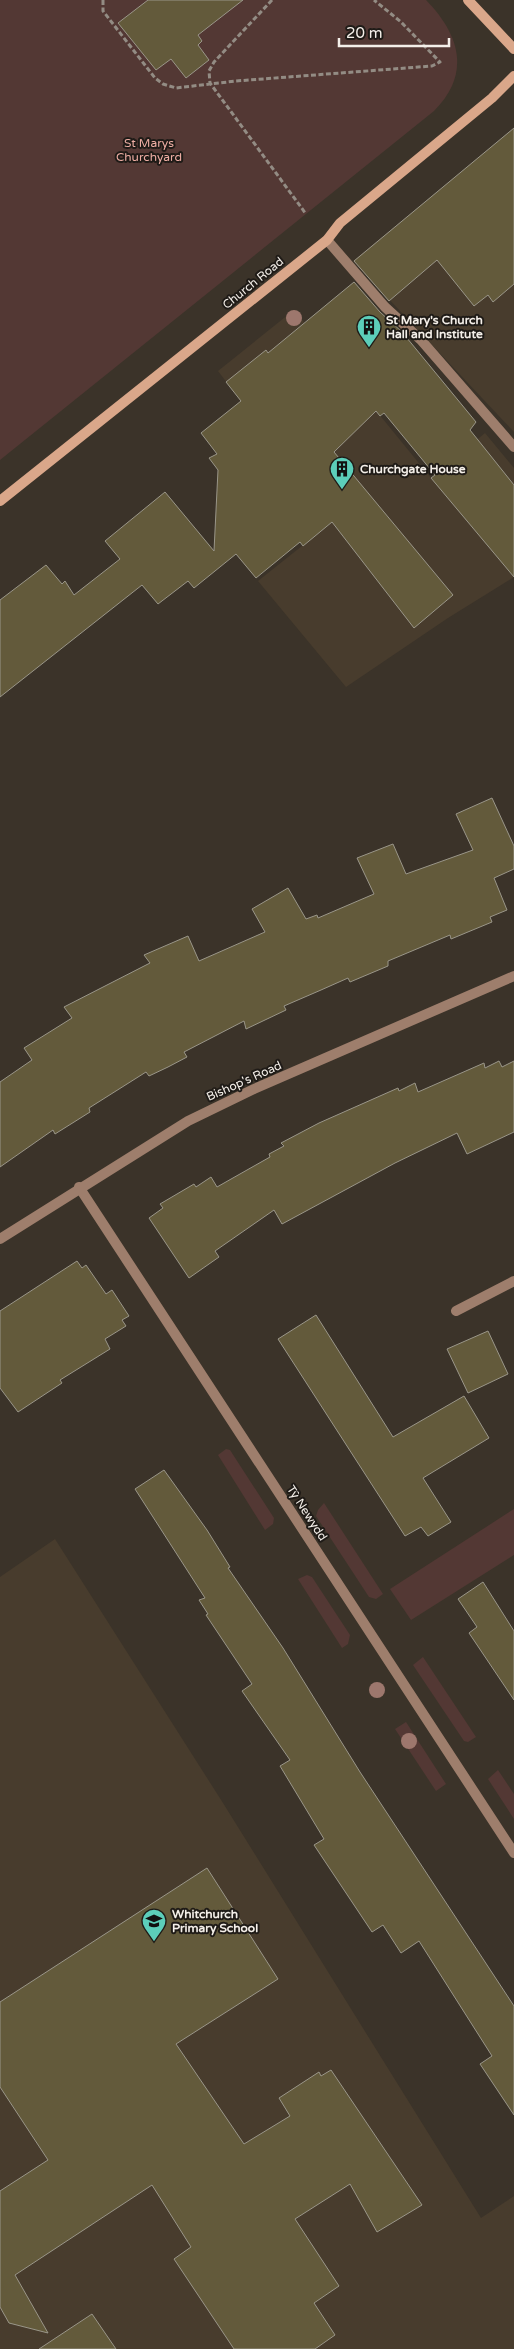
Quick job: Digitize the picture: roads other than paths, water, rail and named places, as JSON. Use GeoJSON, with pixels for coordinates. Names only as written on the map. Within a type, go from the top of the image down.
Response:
{"type":"FeatureCollection","features":[{"type":"Feature","properties":{"kind":"street"},"geometry":{"type":"LineString","coordinates":[[468,0],[514,49]]}},
{"type":"Feature","properties":{"kind":"street","name":"Church Road"},"geometry":{"type":"LineString","coordinates":[[0,502],[327,240],[340,223],[492,98],[514,76]]}},
{"type":"Feature","properties":{"kind":"street"},"geometry":{"type":"LineString","coordinates":[[327,240],[385,307],[422,340],[514,447]]}},
{"type":"Feature","properties":{"kind":"street","name":"Bishop's Road"},"geometry":{"type":"LineString","coordinates":[[0,1238],[188,1121],[221,1104],[514,976]]}},
{"type":"Feature","properties":{"kind":"street","name":"Tŷ Newydd"},"geometry":{"type":"LineString","coordinates":[[80,1187],[514,1853]]}},
{"type":"Feature","properties":{"kind":"street"},"geometry":{"type":"LineString","coordinates":[[456,1310],[514,1281]]}},
{"type":"Feature","properties":{"kind":"place","name":"St Mary's Church Hall and Institute"},"geometry":{"type":"Point","coordinates":[369,348]}},
{"type":"Feature","properties":{"kind":"place","name":"Churchgate House"},"geometry":{"type":"Point","coordinates":[342,490]}},
{"type":"Feature","properties":{"kind":"place","name":"Whitchurch Primary School"},"geometry":{"type":"Point","coordinates":[154,1942]}},
{"type":"Feature","properties":{"kind":"park label","name":"St Marys Churchyard"},"geometry":{"type":"Point","coordinates":[149,150]}}]}
